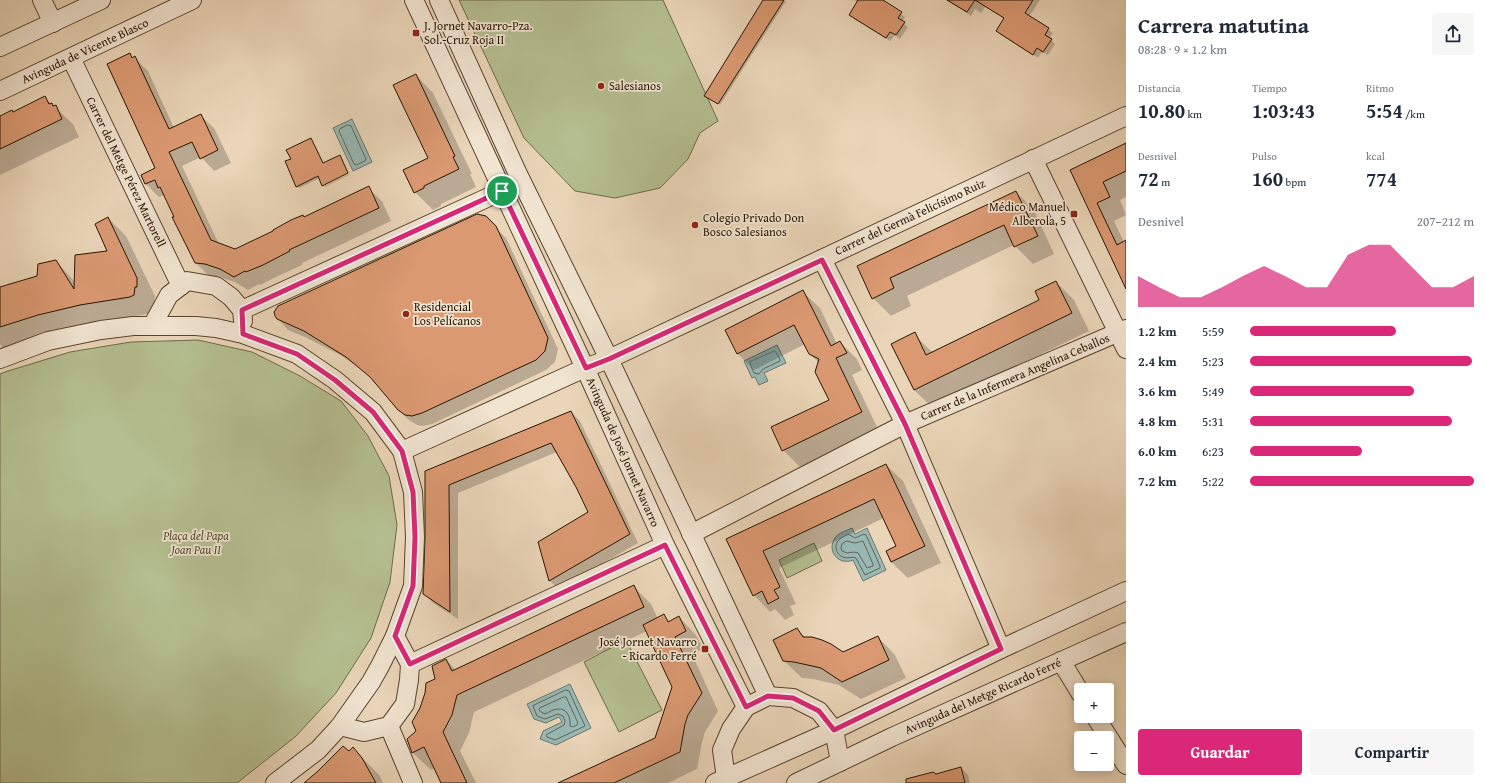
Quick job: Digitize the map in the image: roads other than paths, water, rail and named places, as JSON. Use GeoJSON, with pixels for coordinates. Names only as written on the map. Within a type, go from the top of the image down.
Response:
{"type":"FeatureCollection","features":[{"type":"Feature","properties":{"kind":"street"},"geometry":{"type":"LineString","coordinates":[[42,0],[53,23]]}},
{"type":"Feature","properties":{"kind":"street"},"geometry":{"type":"LineString","coordinates":[[0,47],[101,0]]}},
{"type":"Feature","properties":{"kind":"street","name":"Avinguda de Vicente Blasco"},"geometry":{"type":"LineString","coordinates":[[0,91],[192,0]]}},
{"type":"Feature","properties":{"kind":"street","name":"Avinguda de José Jornet Navarro"},"geometry":{"type":"LineString","coordinates":[[414,0],[586,368],[665,545],[746,707]]}},
{"type":"Feature","properties":{"kind":"street"},"geometry":{"type":"LineString","coordinates":[[439,0],[517,172],[609,359],[768,696]]}},
{"type":"Feature","properties":{"kind":"street","name":"Carrer del Metge Pérez Martorell"},"geometry":{"type":"LineString","coordinates":[[71,58],[181,286]]}},
{"type":"Feature","properties":{"kind":"street","name":"Carrer del Germà Felicísimo Ruiz"},"geometry":{"type":"LineString","coordinates":[[402,451],[609,359],[1126,116]]}},
{"type":"Feature","properties":{"kind":"street"},"geometry":{"type":"LineString","coordinates":[[1033,159],[1122,331],[1126,349]]}},
{"type":"Feature","properties":{"kind":"street"},"geometry":{"type":"LineString","coordinates":[[242,310],[502,191]]}},
{"type":"Feature","properties":{"kind":"street"},"geometry":{"type":"LineString","coordinates":[[822,260],[905,424],[1001,649]]}},
{"type":"Feature","properties":{"kind":"street"},"geometry":{"type":"LineString","coordinates":[[152,326],[169,295],[187,281],[216,286],[231,297],[242,310],[243,334]]}},
{"type":"Feature","properties":{"kind":"street"},"geometry":{"type":"LineString","coordinates":[[0,359],[63,337],[133,326],[196,326],[216,328],[243,334],[297,354],[335,380],[373,412],[402,451],[413,492],[415,537],[413,586],[395,636],[371,682],[340,726],[318,750],[275,783]]}},
{"type":"Feature","properties":{"kind":"street","name":"Carrer de la Infermera Angelina Ceballos"},"geometry":{"type":"LineString","coordinates":[[691,534],[905,424],[1122,331]]}},
{"type":"Feature","properties":{"kind":"street"},"geometry":{"type":"LineString","coordinates":[[410,664],[665,545]]}},
{"type":"Feature","properties":{"kind":"street"},"geometry":{"type":"LineString","coordinates":[[840,762],[834,730],[819,711],[793,698],[768,696],[746,707],[731,729],[722,750],[723,781],[834,730],[1001,649],[1126,591]]}},
{"type":"Feature","properties":{"kind":"street","name":"Avinguda del Metge Ricardo Ferré"},"geometry":{"type":"LineString","coordinates":[[796,783],[892,737],[1126,632]]}},
{"type":"Feature","properties":{"kind":"street"},"geometry":{"type":"LineString","coordinates":[[340,726],[364,732],[389,726],[405,704],[410,664],[395,636]]}},
{"type":"Feature","properties":{"kind":"street"},"geometry":{"type":"LineString","coordinates":[[1061,661],[1074,683]]}},
{"type":"Feature","properties":{"kind":"street"},"geometry":{"type":"LineString","coordinates":[[1099,723],[1126,765]]}},
{"type":"Feature","properties":{"kind":"street"},"geometry":{"type":"LineString","coordinates":[[389,726],[413,783]]}},
{"type":"Feature","properties":{"kind":"water"},"geometry":{"type":"Polygon","coordinates":[[[352,119],[372,162],[353,171],[333,128],[352,119]]]}},
{"type":"Feature","properties":{"kind":"water"},"geometry":{"type":"Polygon","coordinates":[[[777,345],[786,363],[764,373],[768,381],[759,385],[755,377],[752,378],[744,361],[777,345]]]}},
{"type":"Feature","properties":{"kind":"water"},"geometry":{"type":"Polygon","coordinates":[[[852,528],[855,534],[867,528],[886,570],[863,581],[853,560],[843,561],[839,559],[835,556],[832,548],[836,536],[852,528]]]}},
{"type":"Feature","properties":{"kind":"water"},"geometry":{"type":"Polygon","coordinates":[[[570,684],[591,728],[556,745],[540,739],[543,731],[562,722],[559,717],[546,723],[534,719],[527,704],[570,684]]]}},
{"type":"Feature","properties":{"kind":"place","name":"J. Jornet Navarro-Pza. Sol.-Cruz Roja II"},"geometry":{"type":"Point","coordinates":[416,33]}},
{"type":"Feature","properties":{"kind":"place","name":"Salesianos"},"geometry":{"type":"Point","coordinates":[601,86]}},
{"type":"Feature","properties":{"kind":"place","name":"Médico Manuel Alberola, 5"},"geometry":{"type":"Point","coordinates":[1074,214]}},
{"type":"Feature","properties":{"kind":"place","name":"Colegio Privado Don Bosco Salesianos"},"geometry":{"type":"Point","coordinates":[695,225]}},
{"type":"Feature","properties":{"kind":"place","name":"Residencial Los Pelícanos"},"geometry":{"type":"Point","coordinates":[406,314]}},
{"type":"Feature","properties":{"kind":"place","name":"José Jornet Navarro - Ricardo Ferré"},"geometry":{"type":"Point","coordinates":[705,649]}},
{"type":"Feature","properties":{"kind":"park label","name":"Plaça del Papa Joan Pau II"},"geometry":{"type":"Point","coordinates":[196,543]}}]}
